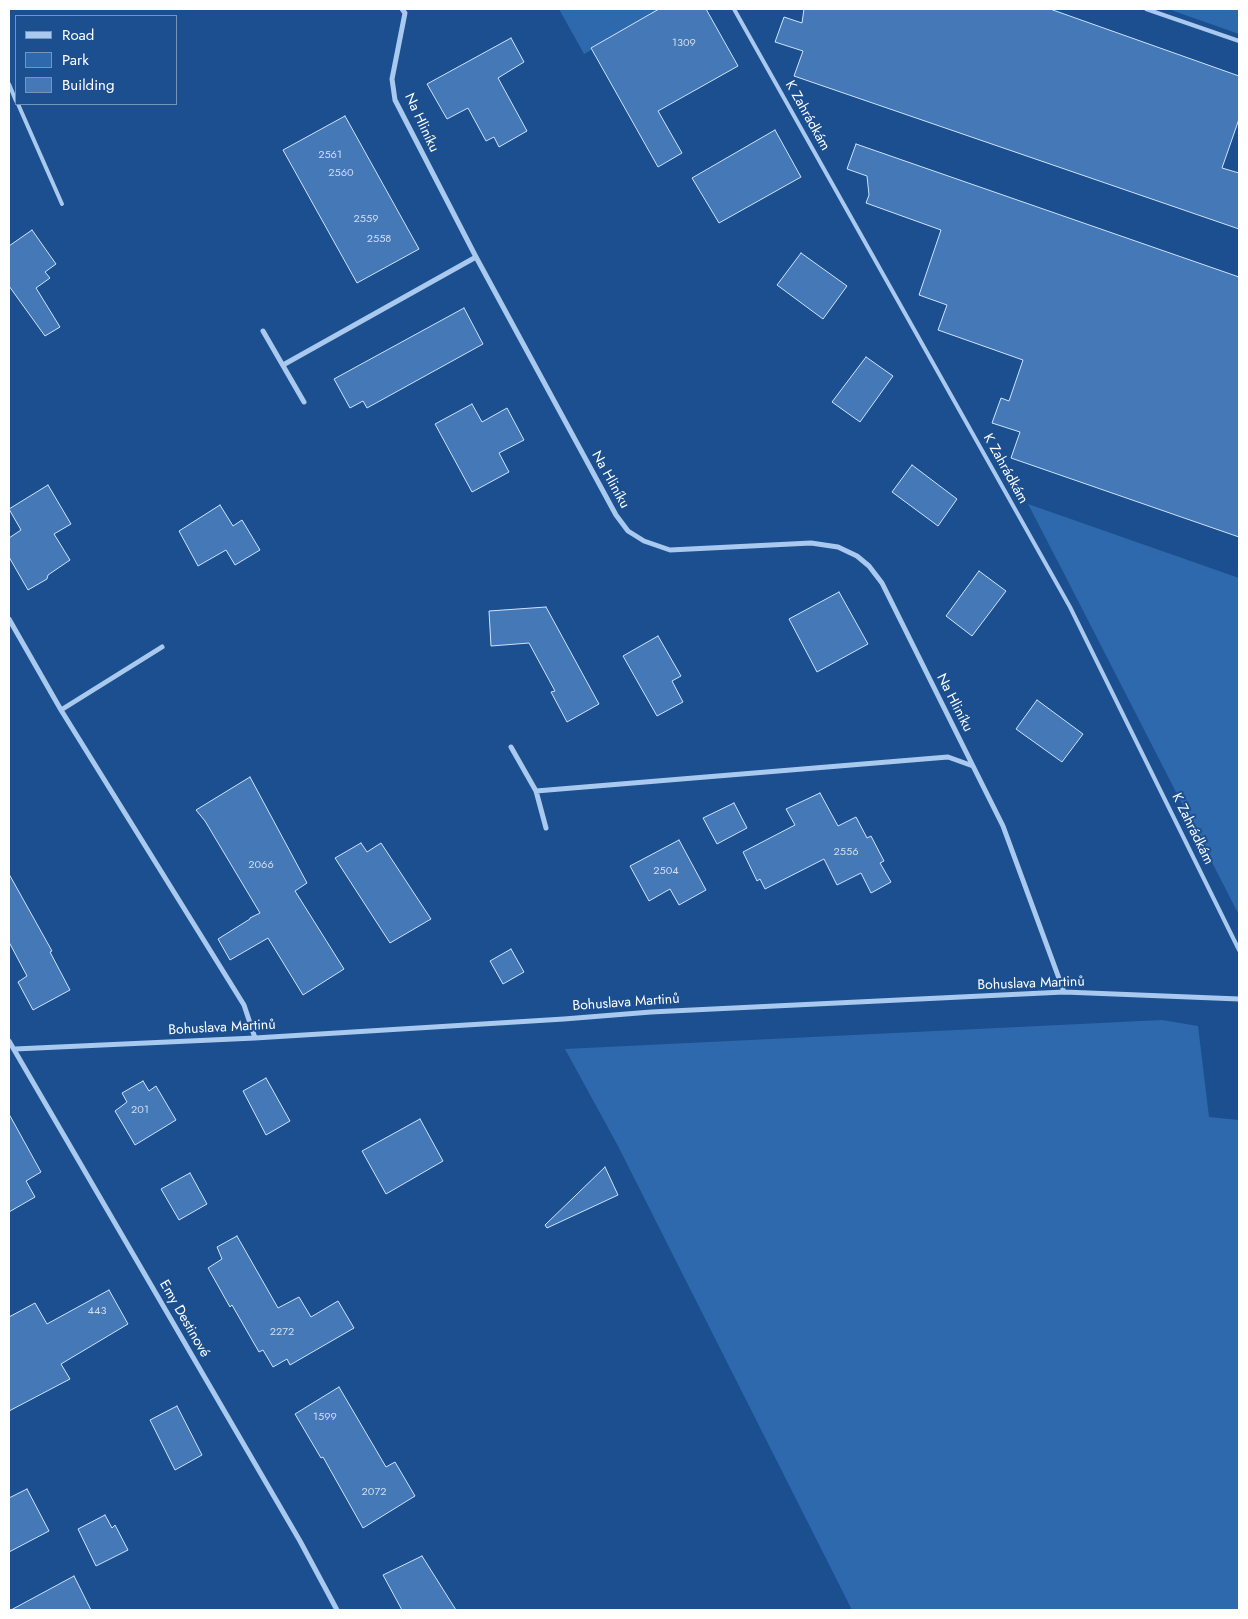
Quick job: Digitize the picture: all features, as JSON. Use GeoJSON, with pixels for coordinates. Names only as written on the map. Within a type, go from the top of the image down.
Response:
{"type":"FeatureCollection","features":[{"type":"Feature","properties":{"kind":"street","name":"Na Hliníku"},"geometry":{"type":"LineString","coordinates":[[402,9],[404,13],[392,79],[395,100],[476,258],[616,515],[628,531],[644,541],[670,550],[811,543],[838,547],[857,556],[869,566],[882,583],[1004,826],[1064,992]]}},
{"type":"Feature","properties":{"kind":"street"},"geometry":{"type":"LineString","coordinates":[[283,365],[476,258]]}},
{"type":"Feature","properties":{"kind":"street"},"geometry":{"type":"LineString","coordinates":[[263,330],[304,402]]}},
{"type":"Feature","properties":{"kind":"street"},"geometry":{"type":"LineString","coordinates":[[9,619],[61,710],[244,1004],[255,1038]]}},
{"type":"Feature","properties":{"kind":"street"},"geometry":{"type":"LineString","coordinates":[[61,710],[162,647]]}},
{"type":"Feature","properties":{"kind":"street"},"geometry":{"type":"LineString","coordinates":[[511,747],[536,791],[546,828]]}},
{"type":"Feature","properties":{"kind":"street"},"geometry":{"type":"LineString","coordinates":[[536,791],[948,757],[973,766]]}},
{"type":"Feature","properties":{"kind":"street","name":"Bohuslava Martinů"},"geometry":{"type":"LineString","coordinates":[[15,1050],[564,1020],[651,1012],[1064,992],[1239,999]]}},
{"type":"Feature","properties":{"kind":"street","name":"Emy Destinové"},"geometry":{"type":"LineString","coordinates":[[9,1041],[300,1541],[337,1610]]}},
{"type":"Feature","properties":{"kind":"lane","name":"K Zahrádkám"},"geometry":{"type":"LineString","coordinates":[[734,9],[1070,607],[1239,950]]}},
{"type":"Feature","properties":{"kind":"lane"},"geometry":{"type":"LineString","coordinates":[[1146,9],[1239,41]]}},
{"type":"Feature","properties":{"kind":"lane"},"geometry":{"type":"LineString","coordinates":[[9,84],[15,98]]}},
{"type":"Feature","properties":{"kind":"lane"},"geometry":{"type":"LineString","coordinates":[[18,105],[62,204]]}},
{"type":"Feature","properties":{"kind":"green space"},"geometry":{"type":"Polygon","coordinates":[[[559,9],[664,9],[584,54],[559,9]]]}},
{"type":"Feature","properties":{"kind":"green space"},"geometry":{"type":"Polygon","coordinates":[[[1168,9],[1239,9],[1239,34],[1168,9]]]}},
{"type":"Feature","properties":{"kind":"green space"},"geometry":{"type":"Polygon","coordinates":[[[1028,504],[1239,578],[1239,915],[1073,591],[1028,504]]]}},
{"type":"Feature","properties":{"kind":"green space"},"geometry":{"type":"Polygon","coordinates":[[[1162,1020],[1198,1026],[1209,1117],[1239,1120],[1239,1610],[852,1610],[618,1146],[565,1049],[1162,1020]]]}},
{"type":"Feature","properties":{"kind":"building"},"geometry":{"type":"Polygon","coordinates":[[[659,9],[706,9],[738,66],[658,111],[682,153],[658,167],[591,48],[659,9]]]}},
{"type":"Feature","properties":{"kind":"building"},"geometry":{"type":"Polygon","coordinates":[[[804,9],[1050,9],[1239,76],[1239,119],[1222,168],[1239,173],[1239,229],[794,76],[803,51],[775,42],[784,17],[802,23],[804,9]]]}},
{"type":"Feature","properties":{"kind":"building"},"geometry":{"type":"Polygon","coordinates":[[[511,38],[524,62],[498,78],[527,131],[499,147],[494,137],[486,141],[468,108],[447,119],[427,84],[511,38]]]}},
{"type":"Feature","properties":{"kind":"building"},"geometry":{"type":"Polygon","coordinates":[[[345,116],[419,249],[357,283],[283,150],[345,116]]]}},
{"type":"Feature","properties":{"kind":"building"},"geometry":{"type":"Polygon","coordinates":[[[775,130],[801,177],[719,223],[692,178],[775,130]]]}},
{"type":"Feature","properties":{"kind":"building"},"geometry":{"type":"Polygon","coordinates":[[[856,144],[1239,277],[1239,537],[1011,458],[1020,432],[992,423],[1001,398],[1009,401],[1023,360],[938,330],[947,305],[919,295],[941,230],[866,203],[869,195],[867,176],[847,169],[856,144]]]}},
{"type":"Feature","properties":{"kind":"building"},"geometry":{"type":"Polygon","coordinates":[[[32,230],[56,264],[45,272],[50,278],[36,288],[60,327],[45,336],[9,286],[9,246],[32,230]]]}},
{"type":"Feature","properties":{"kind":"building"},"geometry":{"type":"Polygon","coordinates":[[[801,253],[847,286],[823,319],[777,285],[801,253]]]}},
{"type":"Feature","properties":{"kind":"building"},"geometry":{"type":"Polygon","coordinates":[[[464,308],[483,344],[367,408],[363,401],[350,408],[334,379],[464,308]]]}},
{"type":"Feature","properties":{"kind":"building"},"geometry":{"type":"Polygon","coordinates":[[[866,357],[893,376],[860,422],[832,402],[866,357]]]}},
{"type":"Feature","properties":{"kind":"building"},"geometry":{"type":"Polygon","coordinates":[[[472,404],[482,422],[507,408],[524,440],[499,453],[509,472],[472,492],[435,424],[472,404]]]}},
{"type":"Feature","properties":{"kind":"building"},"geometry":{"type":"Polygon","coordinates":[[[912,465],[957,499],[938,526],[892,492],[912,465]]]}},
{"type":"Feature","properties":{"kind":"building"},"geometry":{"type":"Polygon","coordinates":[[[48,485],[71,524],[54,534],[70,560],[48,575],[47,579],[28,590],[9,557],[9,538],[21,530],[9,509],[48,485]]]}},
{"type":"Feature","properties":{"kind":"building"},"geometry":{"type":"Polygon","coordinates":[[[220,505],[233,526],[242,520],[260,550],[235,565],[226,550],[198,566],[179,531],[220,505]]]}},
{"type":"Feature","properties":{"kind":"building"},"geometry":{"type":"Polygon","coordinates":[[[979,571],[1006,591],[972,636],[946,616],[979,571]]]}},
{"type":"Feature","properties":{"kind":"building"},"geometry":{"type":"Polygon","coordinates":[[[839,592],[868,644],[817,672],[789,619],[839,592]]]}},
{"type":"Feature","properties":{"kind":"building"},"geometry":{"type":"Polygon","coordinates":[[[546,607],[599,704],[567,722],[551,692],[555,691],[529,643],[491,646],[489,611],[546,607]]]}},
{"type":"Feature","properties":{"kind":"building"},"geometry":{"type":"Polygon","coordinates":[[[658,636],[681,676],[672,681],[683,702],[657,716],[623,656],[658,636]]]}},
{"type":"Feature","properties":{"kind":"building"},"geometry":{"type":"Polygon","coordinates":[[[1037,700],[1083,734],[1062,762],[1016,729],[1037,700]]]}},
{"type":"Feature","properties":{"kind":"building"},"geometry":{"type":"Polygon","coordinates":[[[250,777],[307,883],[295,891],[344,969],[303,995],[268,938],[230,960],[218,939],[260,913],[205,821],[196,810],[250,777]]]}},
{"type":"Feature","properties":{"kind":"building"},"geometry":{"type":"Polygon","coordinates":[[[820,793],[838,826],[856,817],[867,838],[871,836],[884,861],[880,863],[891,882],[871,893],[861,873],[837,885],[824,859],[765,889],[760,879],[757,881],[743,852],[795,825],[786,809],[820,793]]]}},
{"type":"Feature","properties":{"kind":"building"},"geometry":{"type":"Polygon","coordinates":[[[734,803],[747,828],[717,844],[703,818],[734,803]]]}},
{"type":"Feature","properties":{"kind":"building"},"geometry":{"type":"Polygon","coordinates":[[[679,840],[706,890],[679,905],[670,889],[649,901],[630,866],[679,840]]]}},
{"type":"Feature","properties":{"kind":"building"},"geometry":{"type":"Polygon","coordinates":[[[361,843],[367,852],[381,843],[431,919],[390,943],[335,858],[361,843]]]}},
{"type":"Feature","properties":{"kind":"building"},"geometry":{"type":"Polygon","coordinates":[[[9,874],[52,951],[50,952],[70,990],[33,1010],[18,982],[27,976],[9,942],[9,874]]]}},
{"type":"Feature","properties":{"kind":"building"},"geometry":{"type":"Polygon","coordinates":[[[511,949],[524,972],[503,984],[490,961],[511,949]]]}},
{"type":"Feature","properties":{"kind":"building"},"geometry":{"type":"Polygon","coordinates":[[[266,1078],[290,1121],[266,1135],[243,1091],[266,1078]]]}},
{"type":"Feature","properties":{"kind":"building"},"geometry":{"type":"Polygon","coordinates":[[[143,1081],[149,1091],[156,1086],[176,1120],[135,1145],[115,1111],[127,1102],[122,1093],[143,1081]]]}},
{"type":"Feature","properties":{"kind":"building"},"geometry":{"type":"Polygon","coordinates":[[[9,1114],[41,1172],[26,1181],[35,1197],[9,1212],[9,1114]]]}},
{"type":"Feature","properties":{"kind":"building"},"geometry":{"type":"Polygon","coordinates":[[[420,1119],[443,1161],[386,1194],[362,1151],[420,1119]]]}},
{"type":"Feature","properties":{"kind":"building"},"geometry":{"type":"Polygon","coordinates":[[[605,1167],[618,1195],[547,1228],[545,1225],[605,1167]]]}},
{"type":"Feature","properties":{"kind":"building"},"geometry":{"type":"Polygon","coordinates":[[[190,1173],[207,1204],[179,1220],[161,1189],[190,1173]]]}},
{"type":"Feature","properties":{"kind":"building"},"geometry":{"type":"Polygon","coordinates":[[[237,1236],[278,1308],[299,1297],[311,1317],[338,1301],[354,1328],[290,1365],[287,1359],[273,1367],[263,1350],[259,1352],[208,1268],[222,1259],[217,1247],[237,1236]]]}},
{"type":"Feature","properties":{"kind":"building"},"geometry":{"type":"Polygon","coordinates":[[[109,1290],[128,1324],[61,1364],[70,1379],[9,1411],[9,1317],[35,1303],[47,1324],[109,1290]]]}},
{"type":"Feature","properties":{"kind":"building"},"geometry":{"type":"Polygon","coordinates":[[[339,1387],[386,1467],[395,1462],[415,1496],[363,1528],[323,1457],[321,1458],[295,1414],[339,1387]]]}},
{"type":"Feature","properties":{"kind":"building"},"geometry":{"type":"Polygon","coordinates":[[[177,1406],[202,1455],[175,1470],[150,1420],[177,1406]]]}},
{"type":"Feature","properties":{"kind":"building"},"geometry":{"type":"Polygon","coordinates":[[[27,1489],[49,1531],[9,1552],[9,1498],[27,1489]]]}},
{"type":"Feature","properties":{"kind":"building"},"geometry":{"type":"Polygon","coordinates":[[[105,1515],[112,1528],[115,1525],[128,1550],[96,1566],[78,1529],[105,1515]]]}},
{"type":"Feature","properties":{"kind":"building"},"geometry":{"type":"Polygon","coordinates":[[[422,1556],[456,1610],[402,1610],[383,1575],[422,1556]]]}},
{"type":"Feature","properties":{"kind":"building"},"geometry":{"type":"Polygon","coordinates":[[[74,1576],[91,1610],[11,1610],[74,1576]]]}}]}
